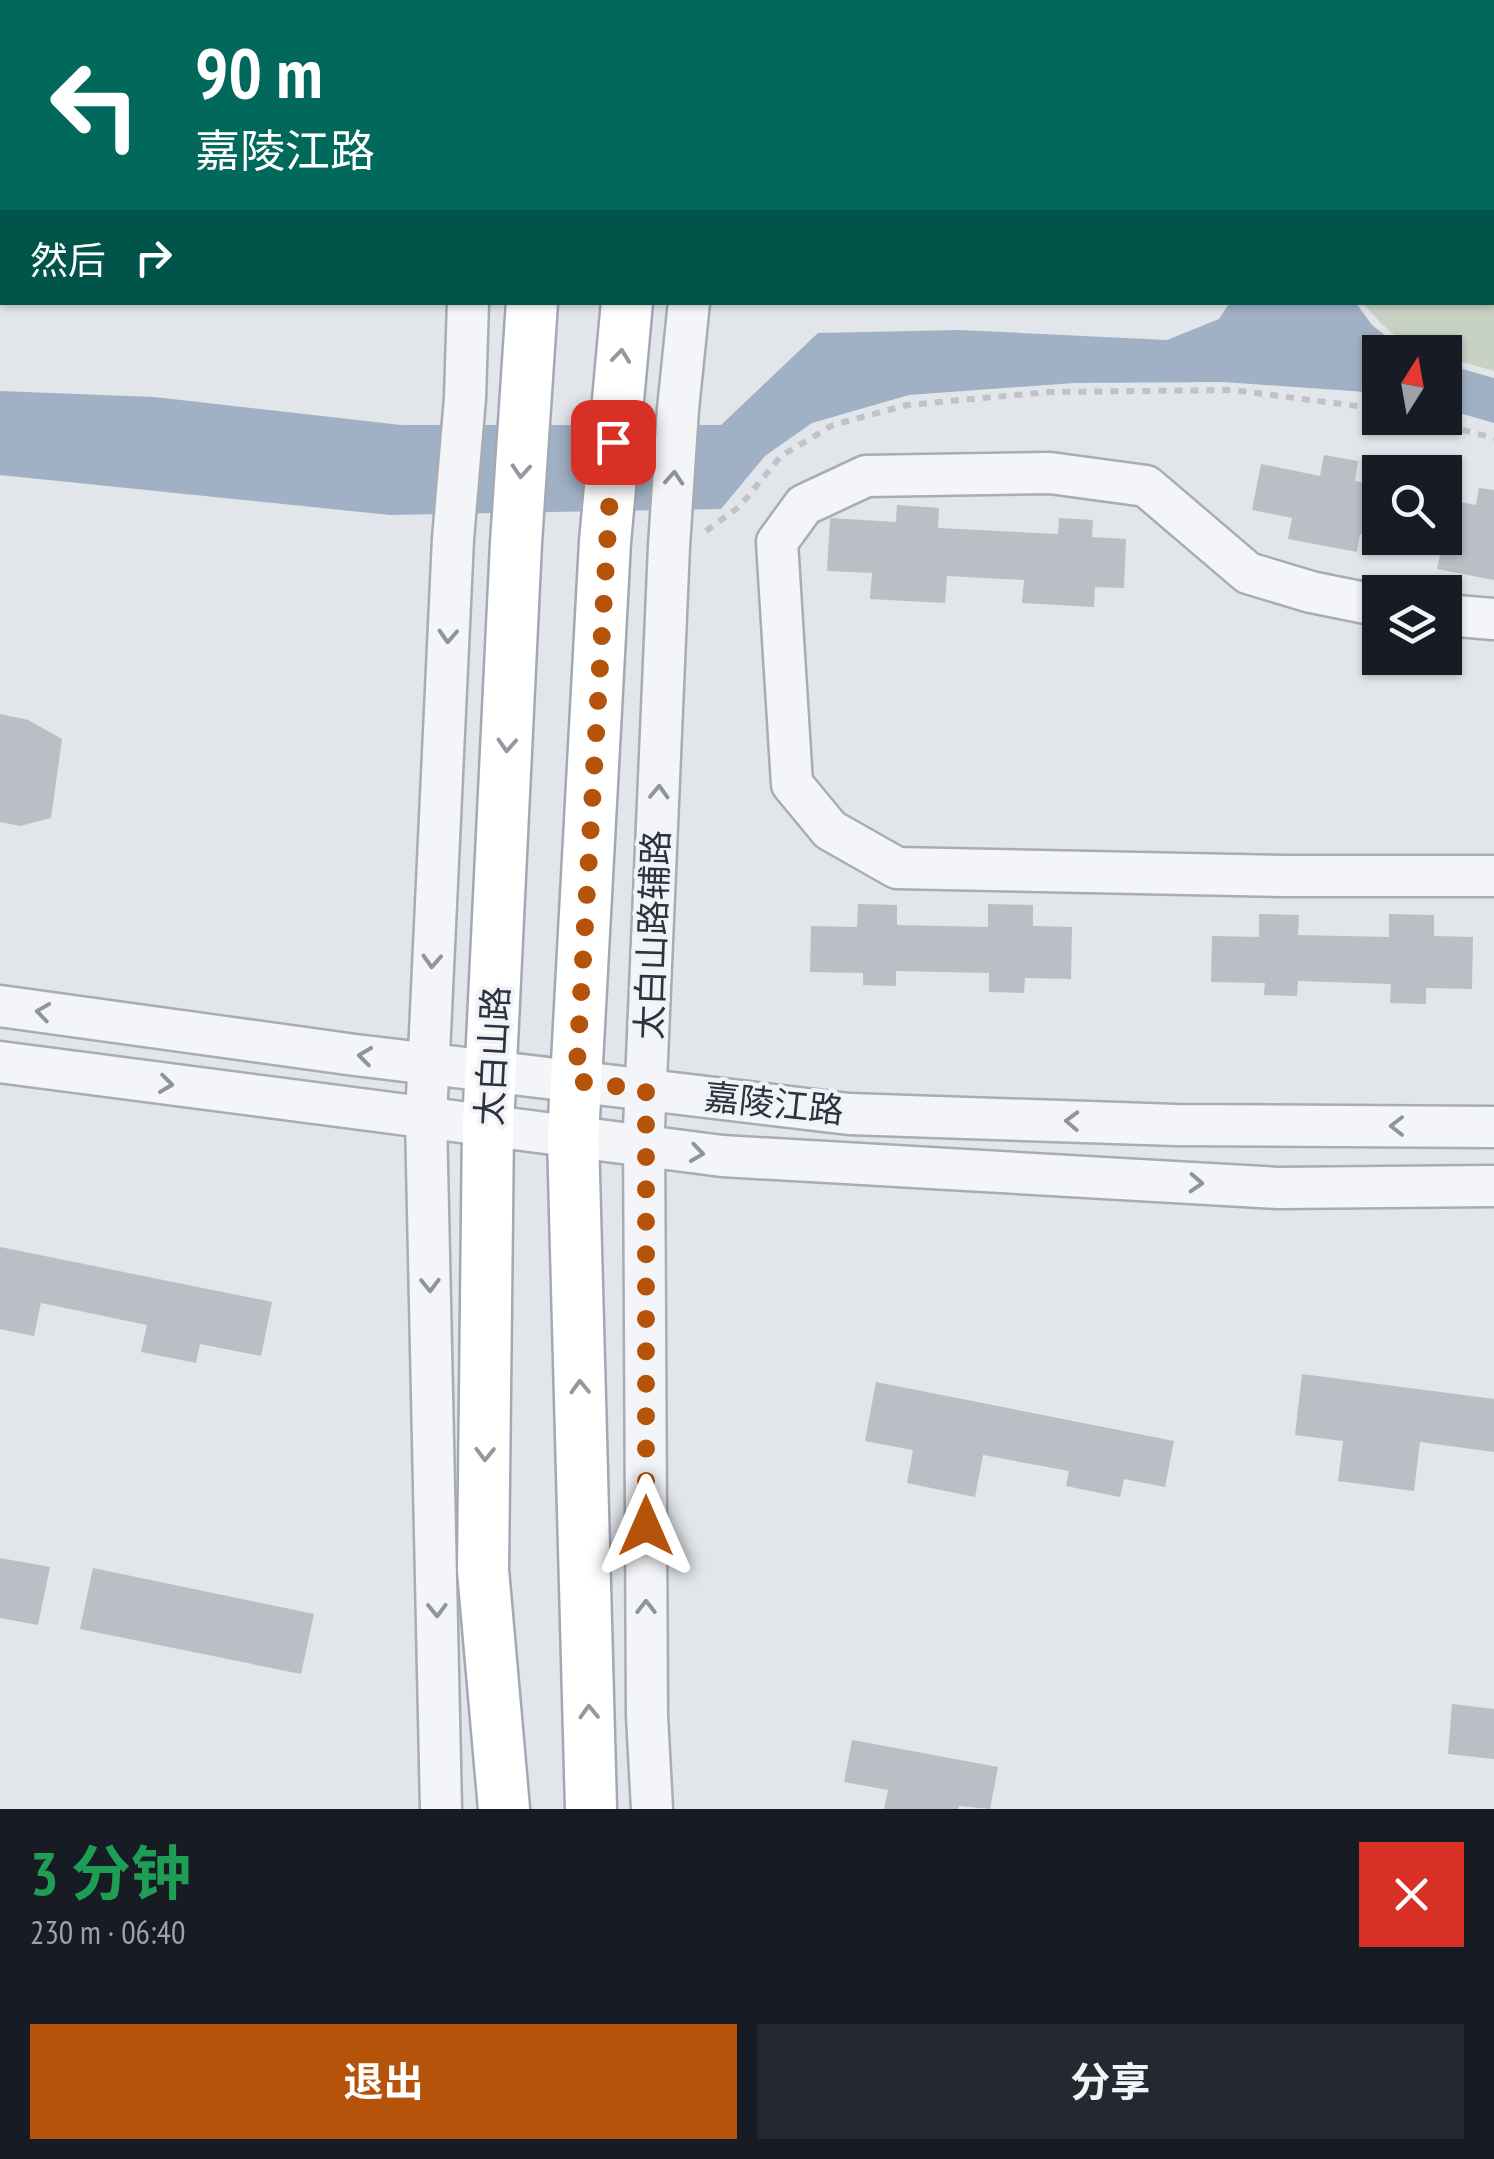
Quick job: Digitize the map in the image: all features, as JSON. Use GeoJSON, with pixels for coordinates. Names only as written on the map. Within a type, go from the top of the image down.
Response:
{"type":"FeatureCollection","features":[{"type":"Feature","properties":{"kind":"main road","name":"太白山路"},"geometry":{"type":"LineString","coordinates":[[504,1809],[483,1570],[488,1126],[516,543],[532,305]]}},
{"type":"Feature","properties":{"kind":"main road"},"geometry":{"type":"LineString","coordinates":[[591,1809],[573,1137],[605,542],[627,305]]}},
{"type":"Feature","properties":{"kind":"street"},"geometry":{"type":"LineString","coordinates":[[441,1809],[426,1118],[468,305]]}},
{"type":"Feature","properties":{"kind":"street","name":"太白山路辅路"},"geometry":{"type":"LineString","coordinates":[[652,1809],[646,1716],[644,1146],[669,552],[689,305]]}},
{"type":"Feature","properties":{"kind":"street"},"geometry":{"type":"LineString","coordinates":[[1362,602],[1248,573],[1146,486],[1050,473],[866,476],[804,504],[778,542],[792,784],[830,830],[897,868],[1265,876],[1494,876]]}},
{"type":"Feature","properties":{"kind":"street"},"geometry":{"type":"LineString","coordinates":[[1462,616],[1494,619]]}},
{"type":"Feature","properties":{"kind":"street","name":"嘉陵江路"},"geometry":{"type":"LineString","coordinates":[[0,1006],[428,1064],[849,1114],[1176,1125],[1494,1127]]}},
{"type":"Feature","properties":{"kind":"street","name":"嘉陵江路"},"geometry":{"type":"LineString","coordinates":[[0,1062],[722,1156],[1278,1188],[1494,1186]]}},
{"type":"Feature","properties":{"kind":"path"},"geometry":{"type":"LineString","coordinates":[[669,552],[740,506],[782,456],[833,425],[907,405],[1050,392],[1233,390],[1362,406]]}},
{"type":"Feature","properties":{"kind":"path"},"geometry":{"type":"LineString","coordinates":[[1462,430],[1494,438]]}},
{"type":"Feature","properties":{"kind":"green space"},"geometry":{"type":"Polygon","coordinates":[[[1365,305],[1494,305],[1494,371],[1462,362],[1462,335],[1396,335],[1365,305]]]}},
{"type":"Feature","properties":{"kind":"water"},"geometry":{"type":"Polygon","coordinates":[[[1228,305],[1357,305],[1385,335],[1362,335],[1362,392],[1223,382],[1075,383],[909,395],[812,423],[765,456],[721,509],[390,515],[0,475],[0,391],[154,397],[401,425],[721,425],[818,333],[959,330],[1167,340],[1219,319],[1228,305]]]}},
{"type":"Feature","properties":{"kind":"water"},"geometry":{"type":"Polygon","coordinates":[[[1462,369],[1494,378],[1494,423],[1462,414],[1462,369]]]}},
{"type":"Feature","properties":{"kind":"building"},"geometry":{"type":"Polygon","coordinates":[[[1324,455],[1358,461],[1355,481],[1362,482],[1362,534],[1357,552],[1288,539],[1292,518],[1252,510],[1261,464],[1320,476],[1324,455]]]}},
{"type":"Feature","properties":{"kind":"building"},"geometry":{"type":"Polygon","coordinates":[[[1479,488],[1494,490],[1494,580],[1437,569],[1440,555],[1462,555],[1462,502],[1476,505],[1479,488]]]}},
{"type":"Feature","properties":{"kind":"building"},"geometry":{"type":"Polygon","coordinates":[[[897,505],[939,508],[938,528],[1058,534],[1059,518],[1093,520],[1092,537],[1126,539],[1124,588],[1095,587],[1094,607],[1022,603],[1024,580],[947,576],[945,603],[870,599],[872,573],[827,571],[830,518],[896,522],[897,505]]]}},
{"type":"Feature","properties":{"kind":"building"},"geometry":{"type":"Polygon","coordinates":[[[0,714],[28,720],[62,739],[51,818],[20,826],[0,822],[0,714]]]}},
{"type":"Feature","properties":{"kind":"building"},"geometry":{"type":"Polygon","coordinates":[[[858,904],[897,905],[897,925],[988,927],[988,904],[1033,905],[1033,926],[1072,927],[1071,979],[1025,978],[1024,993],[989,992],[989,973],[896,971],[896,986],[863,985],[863,973],[810,972],[811,926],[857,927],[858,904]]]}},
{"type":"Feature","properties":{"kind":"building"},"geometry":{"type":"Polygon","coordinates":[[[1259,914],[1299,915],[1298,935],[1389,937],[1389,914],[1434,915],[1434,936],[1473,937],[1472,989],[1426,988],[1426,1004],[1390,1003],[1391,984],[1298,981],[1297,996],[1264,995],[1265,983],[1211,982],[1212,936],[1259,937],[1259,914]]]}},
{"type":"Feature","properties":{"kind":"building"},"geometry":{"type":"Polygon","coordinates":[[[0,1247],[272,1302],[261,1356],[200,1344],[196,1363],[141,1352],[147,1325],[41,1303],[34,1336],[0,1329],[0,1247]]]}},
{"type":"Feature","properties":{"kind":"building"},"geometry":{"type":"Polygon","coordinates":[[[1302,1374],[1494,1399],[1494,1452],[1420,1442],[1414,1491],[1338,1481],[1343,1441],[1295,1435],[1302,1374]]]}},
{"type":"Feature","properties":{"kind":"building"},"geometry":{"type":"Polygon","coordinates":[[[876,1382],[1174,1441],[1165,1487],[1124,1479],[1120,1497],[1066,1486],[1069,1471],[983,1455],[975,1497],[907,1483],[913,1450],[865,1441],[876,1382]]]}},
{"type":"Feature","properties":{"kind":"building"},"geometry":{"type":"Polygon","coordinates":[[[0,1558],[50,1567],[38,1625],[0,1618],[0,1558]]]}},
{"type":"Feature","properties":{"kind":"building"},"geometry":{"type":"Polygon","coordinates":[[[93,1568],[314,1614],[301,1674],[80,1629],[93,1568]]]}},
{"type":"Feature","properties":{"kind":"building"},"geometry":{"type":"Polygon","coordinates":[[[1452,1704],[1494,1709],[1494,1759],[1448,1754],[1452,1704]]]}},
{"type":"Feature","properties":{"kind":"building"},"geometry":{"type":"Polygon","coordinates":[[[852,1740],[998,1767],[990,1809],[884,1809],[888,1790],[844,1782],[852,1740]]]}},
{"type":"Feature","properties":{"kind":"route"},"geometry":{"type":"LineString","coordinates":[[613,442],[576,1081],[646,1090],[646,1526]]}}]}
